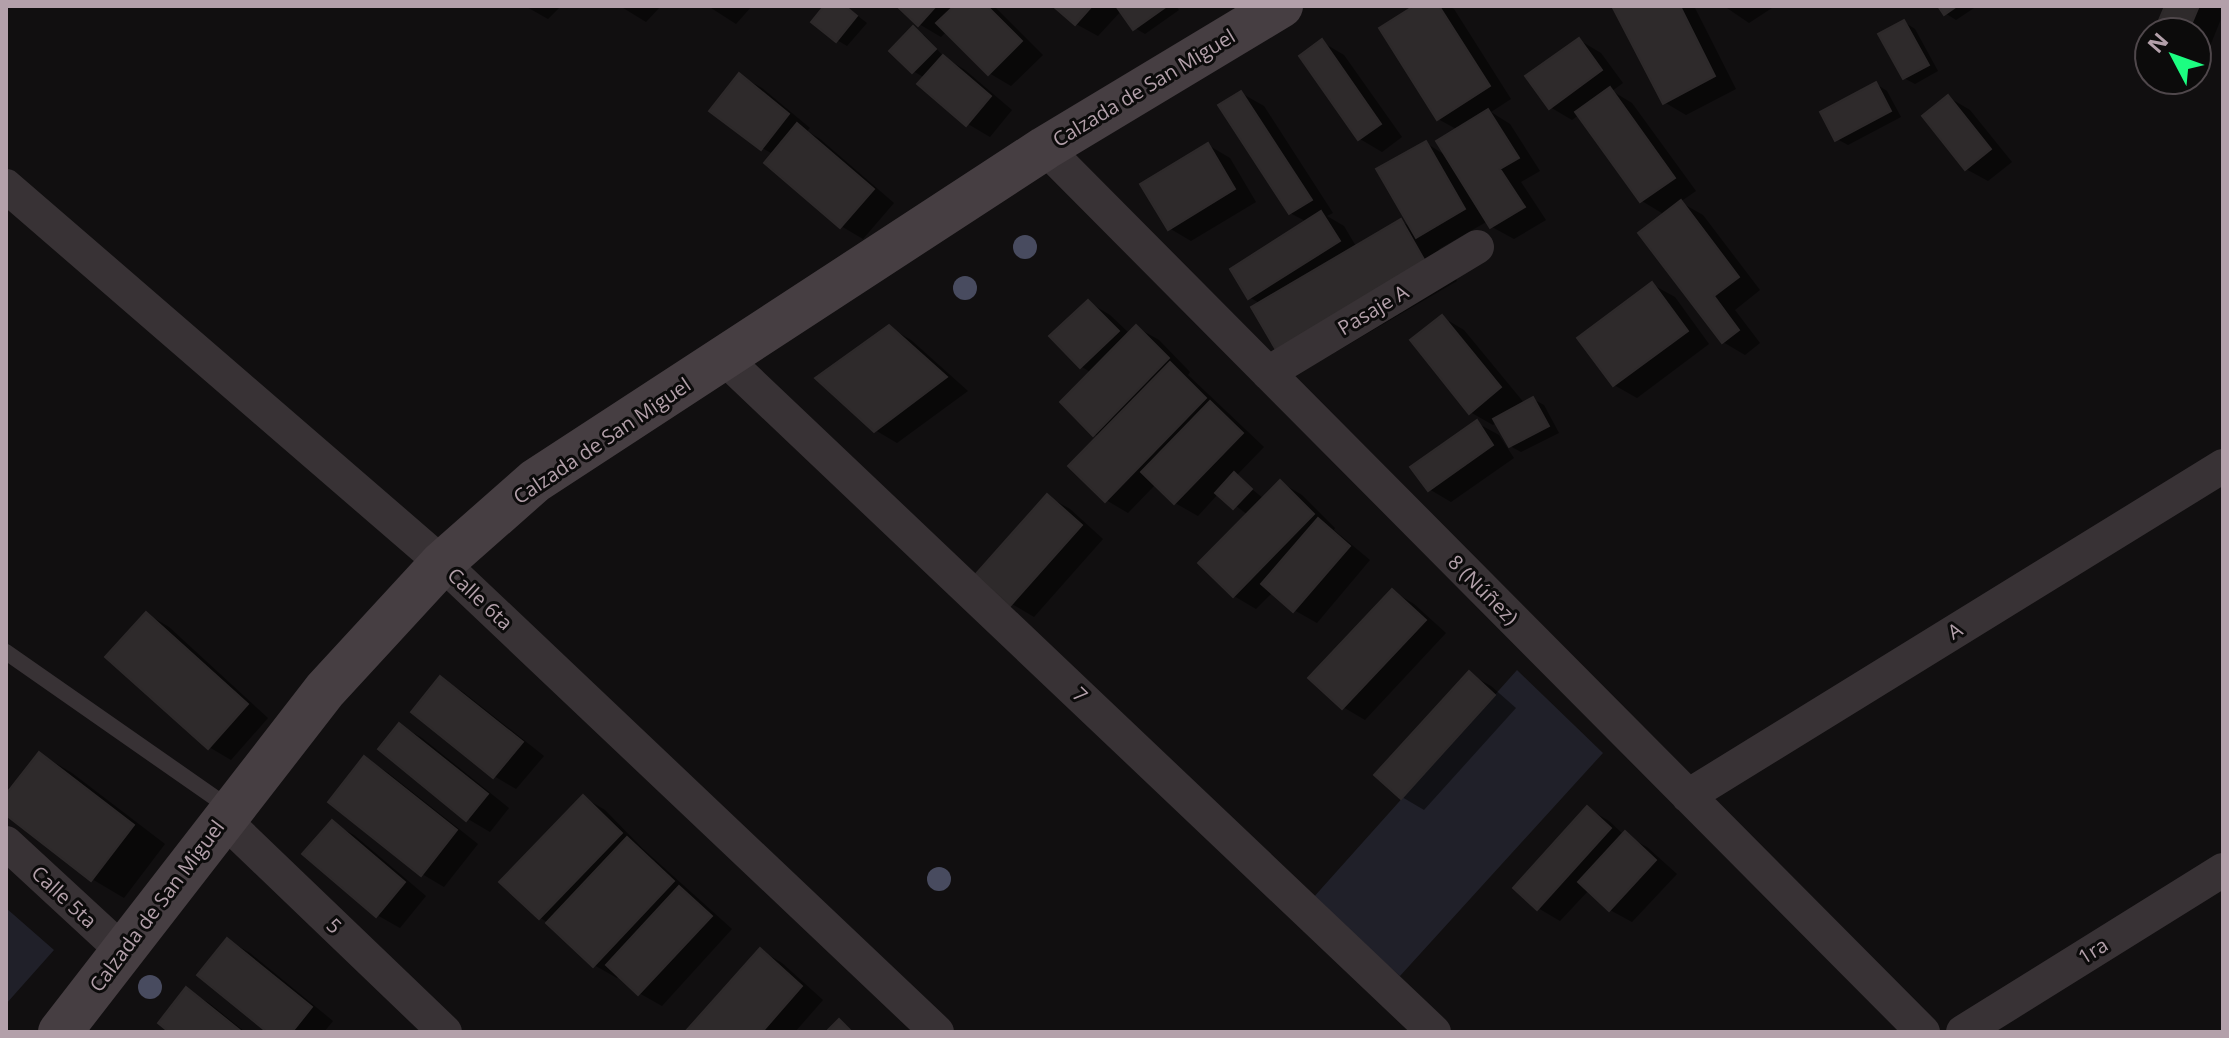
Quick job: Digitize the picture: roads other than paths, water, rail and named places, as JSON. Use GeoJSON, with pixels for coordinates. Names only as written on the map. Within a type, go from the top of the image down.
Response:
{"type":"FeatureCollection","features":[{"type":"Feature","properties":{"kind":"main road","name":"Calzada de San Miguel"},"geometry":{"type":"LineString","coordinates":[[60,1032],[325,690],[442,563],[535,481],[1251,13]]}},
{"type":"Feature","properties":{"kind":"street","name":"8 (Núñez)"},"geometry":{"type":"LineString","coordinates":[[1045,148],[1923,1032]]}},
{"type":"Feature","properties":{"kind":"street","name":"Calle 6ta"},"geometry":{"type":"LineString","coordinates":[[6,186],[442,563],[937,1032]]}},
{"type":"Feature","properties":{"kind":"street","name":"Pasaje A"},"geometry":{"type":"LineString","coordinates":[[1268,373],[1477,247]]}},
{"type":"Feature","properties":{"kind":"street","name":"7"},"geometry":{"type":"LineString","coordinates":[[725,359],[1434,1032]]}},
{"type":"Feature","properties":{"kind":"street","name":"A"},"geometry":{"type":"LineString","coordinates":[[1688,796],[2223,466]]}},
{"type":"Feature","properties":{"kind":"street","name":"5"},"geometry":{"type":"LineString","coordinates":[[227,814],[445,1032]]}},
{"type":"Feature","properties":{"kind":"street","name":"Calle 5ta"},"geometry":{"type":"LineString","coordinates":[[6,843],[123,951]]}},
{"type":"Feature","properties":{"kind":"street","name":"1ra"},"geometry":{"type":"LineString","coordinates":[[1963,1032],[2223,870]]}},
{"type":"Feature","properties":{"kind":"lane"},"geometry":{"type":"LineString","coordinates":[[6,652],[227,814]]}}]}
